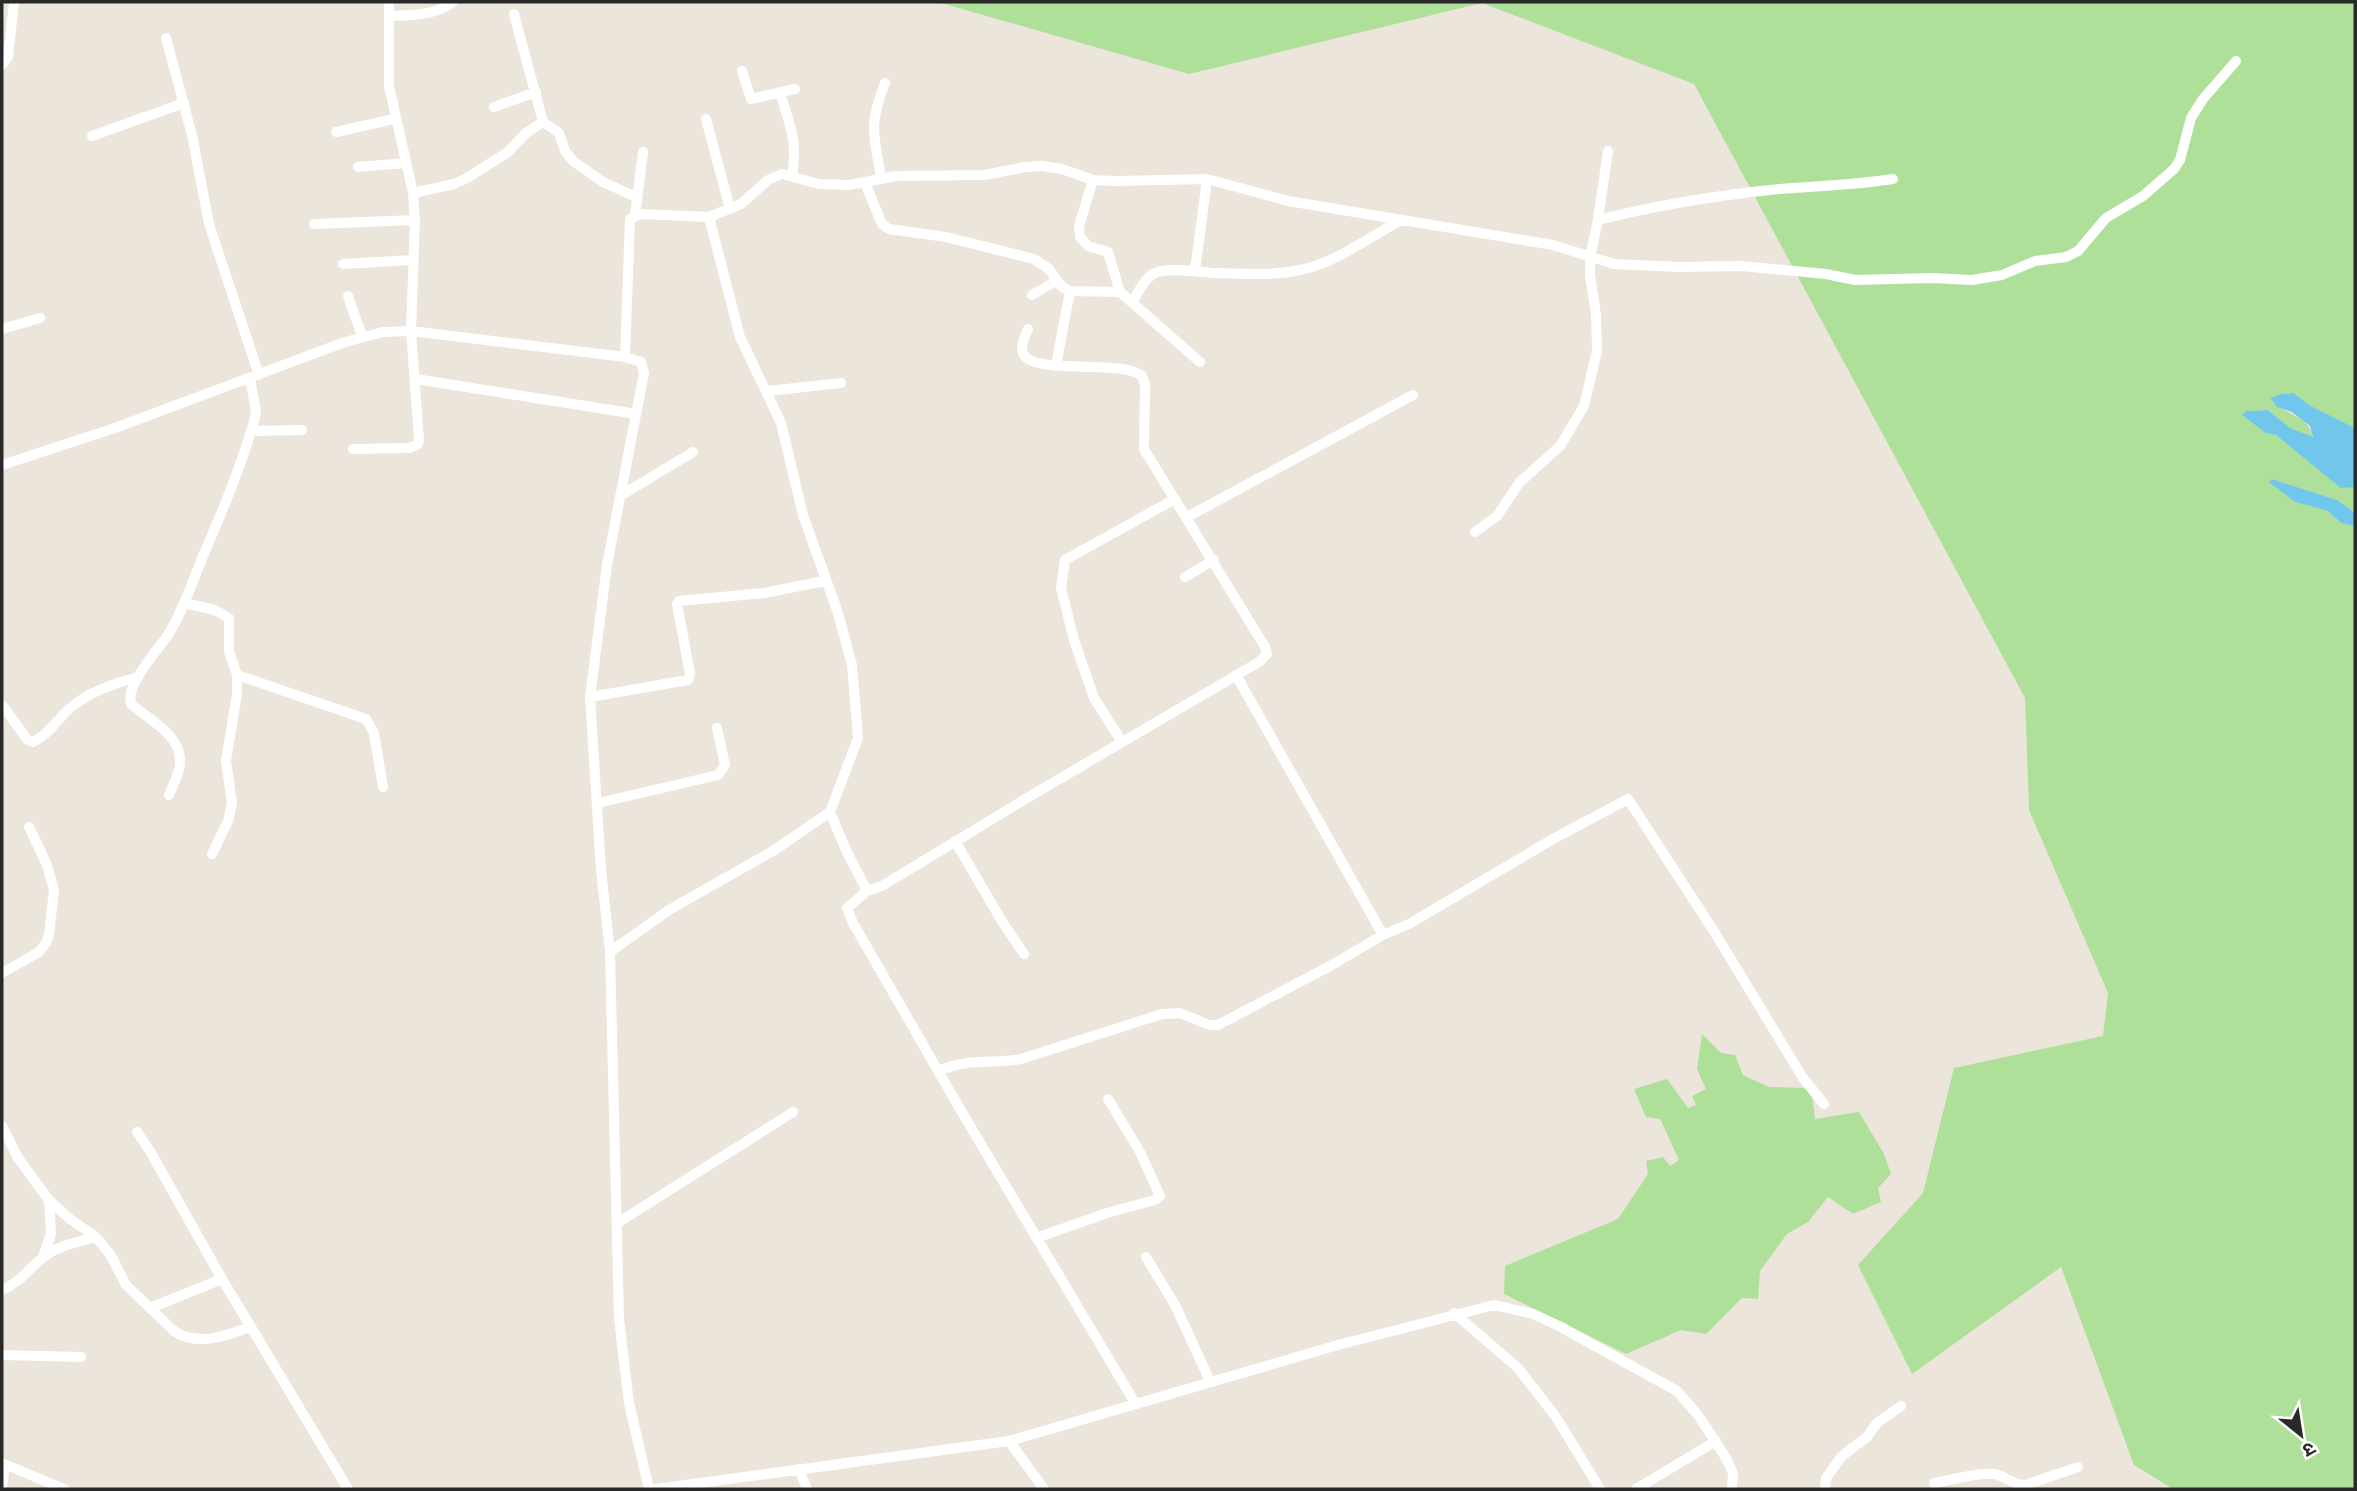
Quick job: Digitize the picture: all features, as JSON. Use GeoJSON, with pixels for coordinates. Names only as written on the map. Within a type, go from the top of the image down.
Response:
{"type":"FeatureCollection","features":[{"type":"Feature","properties":{"kind":"street"},"geometry":{"type":"LineString","coordinates":[[2,65],[9,57],[14,2]]}},
{"type":"Feature","properties":{"kind":"street"},"geometry":{"type":"LineString","coordinates":[[353,449],[402,449],[418,444],[411,331],[415,220],[413,193],[394,119],[388,79],[389,2]]}},
{"type":"Feature","properties":{"kind":"street"},"geometry":{"type":"LineString","coordinates":[[390,16],[427,13],[453,2]]}},
{"type":"Feature","properties":{"kind":"street"},"geometry":{"type":"LineString","coordinates":[[514,14],[543,122],[559,133],[565,151],[573,162],[603,182],[636,197]]}},
{"type":"Feature","properties":{"kind":"street"},"geometry":{"type":"LineString","coordinates":[[166,38],[184,103],[209,224],[254,377],[256,411],[230,492],[184,603],[169,633],[130,693],[131,704],[161,726],[180,755],[180,766],[169,795]]}},
{"type":"Feature","properties":{"kind":"street"},"geometry":{"type":"LineString","coordinates":[[635,216],[709,217],[751,197],[775,176],[782,174],[819,184],[866,183],[906,175],[985,174],[1042,166],[1062,169],[1093,180],[1207,179],[1278,198],[1553,245],[1624,265],[1741,266],[1855,279],[1972,280],[2003,275],[2035,261],[2066,257],[2078,251],[2106,218],[2143,196],[2174,169],[2180,160],[2191,118],[2203,99],[2236,61]]}},
{"type":"Feature","properties":{"kind":"street"},"geometry":{"type":"LineString","coordinates":[[742,71],[751,99],[796,89]]}},
{"type":"Feature","properties":{"kind":"street"},"geometry":{"type":"LineString","coordinates":[[881,178],[873,134],[874,113],[885,83]]}},
{"type":"Feature","properties":{"kind":"street"},"geometry":{"type":"LineString","coordinates":[[494,107],[536,92]]}},
{"type":"Feature","properties":{"kind":"street"},"geometry":{"type":"LineString","coordinates":[[780,93],[796,154],[792,176]]}},
{"type":"Feature","properties":{"kind":"street"},"geometry":{"type":"LineString","coordinates":[[92,136],[184,103]]}},
{"type":"Feature","properties":{"kind":"street"},"geometry":{"type":"LineString","coordinates":[[336,132],[394,119]]}},
{"type":"Feature","properties":{"kind":"street"},"geometry":{"type":"LineString","coordinates":[[706,119],[730,209]]}},
{"type":"Feature","properties":{"kind":"street"},"geometry":{"type":"LineString","coordinates":[[413,193],[454,184],[467,178],[508,152],[526,133],[543,122]]}},
{"type":"Feature","properties":{"kind":"street"},"geometry":{"type":"LineString","coordinates":[[1475,532],[1497,516],[1520,482],[1560,446],[1584,406],[1597,351],[1590,257],[1608,151]]}},
{"type":"Feature","properties":{"kind":"street"},"geometry":{"type":"LineString","coordinates":[[625,357],[628,321],[628,225],[635,216],[643,152]]}},
{"type":"Feature","properties":{"kind":"street"},"geometry":{"type":"LineString","coordinates":[[358,167],[406,163]]}},
{"type":"Feature","properties":{"kind":"street"},"geometry":{"type":"LineString","coordinates":[[1195,271],[1207,179]]}},
{"type":"Feature","properties":{"kind":"street"},"geometry":{"type":"LineString","coordinates":[[1598,220],[1647,207],[1690,201],[1779,189],[1893,179]]}},
{"type":"Feature","properties":{"kind":"street"},"geometry":{"type":"LineString","coordinates":[[1093,180],[1079,226],[1080,237],[1088,246],[1108,252],[1120,292],[1200,362]]}},
{"type":"Feature","properties":{"kind":"street"},"geometry":{"type":"LineString","coordinates":[[866,183],[882,224],[889,229],[946,237],[1024,256],[1043,263],[1056,281],[1070,291],[1120,292]]}},
{"type":"Feature","properties":{"kind":"street"},"geometry":{"type":"LineString","coordinates":[[610,952],[669,910],[783,845],[830,812],[858,738],[852,665],[803,515],[784,432],[768,391],[740,337],[709,217]]}},
{"type":"Feature","properties":{"kind":"street"},"geometry":{"type":"LineString","coordinates":[[314,224],[415,220]]}},
{"type":"Feature","properties":{"kind":"street"},"geometry":{"type":"LineString","coordinates":[[1132,302],[1152,274],[1163,271],[1195,271],[1244,275],[1301,270],[1324,263],[1401,220]]}},
{"type":"Feature","properties":{"kind":"street"},"geometry":{"type":"LineString","coordinates":[[342,264],[412,260]]}},
{"type":"Feature","properties":{"kind":"street"},"geometry":{"type":"LineString","coordinates":[[1032,295],[1056,281]]}},
{"type":"Feature","properties":{"kind":"street"},"geometry":{"type":"LineString","coordinates":[[1056,366],[1070,291]]}},
{"type":"Feature","properties":{"kind":"street"},"geometry":{"type":"LineString","coordinates":[[348,296],[362,336]]}},
{"type":"Feature","properties":{"kind":"street"},"geometry":{"type":"LineString","coordinates":[[2,329],[40,318]]}},
{"type":"Feature","properties":{"kind":"street"},"geometry":{"type":"LineString","coordinates":[[1028,329],[1023,344],[1025,357],[1056,366],[1125,369],[1142,376],[1145,384],[1144,449],[1214,560],[1267,654],[1259,662],[874,890],[867,891],[850,903],[847,911],[1135,1403]]}},
{"type":"Feature","properties":{"kind":"street"},"geometry":{"type":"LineString","coordinates":[[2,465],[104,432],[362,336],[394,331],[625,357],[636,359],[643,366],[644,373],[607,565],[590,697],[601,870],[610,952],[619,1222],[619,1319],[623,1362],[649,1489]]}},
{"type":"Feature","properties":{"kind":"street"},"geometry":{"type":"LineString","coordinates":[[416,379],[636,414]]}},
{"type":"Feature","properties":{"kind":"street"},"geometry":{"type":"LineString","coordinates":[[768,391],[841,383]]}},
{"type":"Feature","properties":{"kind":"street"},"geometry":{"type":"LineString","coordinates":[[1187,517],[1413,395]]}},
{"type":"Feature","properties":{"kind":"street"},"geometry":{"type":"LineString","coordinates":[[251,431],[302,430]]}},
{"type":"Feature","properties":{"kind":"street"},"geometry":{"type":"LineString","coordinates":[[620,496],[693,452]]}},
{"type":"Feature","properties":{"kind":"street"},"geometry":{"type":"LineString","coordinates":[[1122,742],[1094,698],[1074,640],[1061,587],[1066,560],[1175,499]]}},
{"type":"Feature","properties":{"kind":"street"},"geometry":{"type":"LineString","coordinates":[[1185,577],[1214,560]]}},
{"type":"Feature","properties":{"kind":"street"},"geometry":{"type":"LineString","coordinates":[[590,697],[688,680],[690,674],[677,604],[679,601],[765,593],[825,581]]}},
{"type":"Feature","properties":{"kind":"street"},"geometry":{"type":"LineString","coordinates":[[184,603],[215,610],[229,618],[229,652],[237,675],[237,694],[226,761],[232,794],[231,812],[212,853]]}},
{"type":"Feature","properties":{"kind":"street"},"geometry":{"type":"LineString","coordinates":[[237,675],[366,719],[374,733],[383,787]]}},
{"type":"Feature","properties":{"kind":"street"},"geometry":{"type":"LineString","coordinates":[[1236,675],[1383,935]]}},
{"type":"Feature","properties":{"kind":"street"},"geometry":{"type":"LineString","coordinates":[[2,705],[33,742],[90,694],[138,677]]}},
{"type":"Feature","properties":{"kind":"street"},"geometry":{"type":"LineString","coordinates":[[598,803],[718,775],[724,765],[717,728]]}},
{"type":"Feature","properties":{"kind":"street"},"geometry":{"type":"LineString","coordinates":[[939,1071],[966,1062],[998,1063],[1021,1059],[1163,1014],[1180,1013],[1209,1026],[1218,1025],[1383,935],[1409,924],[1628,799],[1722,943],[1803,1078],[1824,1104]]}},
{"type":"Feature","properties":{"kind":"street"},"geometry":{"type":"LineString","coordinates":[[830,812],[867,891]]}},
{"type":"Feature","properties":{"kind":"street"},"geometry":{"type":"LineString","coordinates":[[2,973],[39,952],[49,935],[54,890],[47,865],[29,827]]}},
{"type":"Feature","properties":{"kind":"street"},"geometry":{"type":"LineString","coordinates":[[955,841],[1024,954]]}},
{"type":"Feature","properties":{"kind":"street"},"geometry":{"type":"LineString","coordinates":[[1036,1238],[1107,1213],[1155,1200],[1160,1196],[1140,1152],[1108,1099]]}},
{"type":"Feature","properties":{"kind":"street"},"geometry":{"type":"LineString","coordinates":[[619,1222],[793,1112]]}},
{"type":"Feature","properties":{"kind":"street"},"geometry":{"type":"LineString","coordinates":[[2,1126],[18,1158],[49,1200],[69,1219],[96,1237],[110,1254],[127,1285],[173,1331],[195,1339],[217,1338],[250,1327]]}},
{"type":"Feature","properties":{"kind":"street"},"geometry":{"type":"LineString","coordinates":[[137,1132],[348,1489]]}},
{"type":"Feature","properties":{"kind":"street"},"geometry":{"type":"LineString","coordinates":[[43,1257],[51,1234],[49,1200]]}},
{"type":"Feature","properties":{"kind":"street"},"geometry":{"type":"LineString","coordinates":[[2,1290],[19,1281],[43,1257],[56,1249],[96,1237]]}},
{"type":"Feature","properties":{"kind":"street"},"geometry":{"type":"LineString","coordinates":[[1146,1257],[1175,1305],[1210,1381]]}},
{"type":"Feature","properties":{"kind":"street"},"geometry":{"type":"LineString","coordinates":[[150,1308],[222,1279]]}},
{"type":"Feature","properties":{"kind":"street"},"geometry":{"type":"LineString","coordinates":[[656,1489],[1009,1441],[1210,1381],[1454,1313],[1494,1305],[1533,1314],[1559,1326],[1677,1391],[1716,1441],[1733,1473],[1732,1489]]}},
{"type":"Feature","properties":{"kind":"street"},"geometry":{"type":"LineString","coordinates":[[1454,1313],[1518,1368],[1556,1417],[1600,1489]]}},
{"type":"Feature","properties":{"kind":"street"},"geometry":{"type":"LineString","coordinates":[[2,1355],[81,1357]]}},
{"type":"Feature","properties":{"kind":"street"},"geometry":{"type":"LineString","coordinates":[[1825,1489],[1826,1478],[1842,1455],[1867,1437],[1877,1423],[1901,1406]]}},
{"type":"Feature","properties":{"kind":"street"},"geometry":{"type":"LineString","coordinates":[[1009,1441],[1044,1489]]}},
{"type":"Feature","properties":{"kind":"street"},"geometry":{"type":"LineString","coordinates":[[1636,1489],[1716,1441]]}},
{"type":"Feature","properties":{"kind":"street"},"geometry":{"type":"LineString","coordinates":[[2,1489],[3,1464],[64,1489]]}},
{"type":"Feature","properties":{"kind":"street"},"geometry":{"type":"LineString","coordinates":[[1934,1483],[1990,1474],[2001,1476],[2017,1485],[2025,1485],[2078,1467]]}},
{"type":"Feature","properties":{"kind":"street"},"geometry":{"type":"LineString","coordinates":[[799,1469],[807,1489]]}},
{"type":"Feature","properties":{"kind":"green space"},"geometry":{"type":"Polygon","coordinates":[[[938,2],[2355,2],[2355,428],[2309,405],[2294,393],[2281,394],[2270,399],[2306,423],[2313,438],[2290,428],[2268,410],[2246,411],[2266,433],[2276,435],[2341,487],[2355,487],[2355,513],[2337,500],[2272,479],[2270,482],[2295,502],[2328,511],[2341,523],[2355,526],[2355,1489],[2173,1489],[2134,1465],[2061,1267],[1912,1374],[1858,1265],[1923,1193],[1954,1068],[2103,1036],[2108,993],[2029,810],[2025,698],[1694,84],[1482,3],[1189,74],[938,2]]]}},
{"type":"Feature","properties":{"kind":"green space"},"geometry":{"type":"Polygon","coordinates":[[[1702,1034],[1721,1053],[1735,1055],[1743,1075],[1769,1087],[1811,1088],[1815,1119],[1859,1112],[1884,1154],[1891,1174],[1878,1188],[1881,1202],[1853,1214],[1828,1197],[1808,1222],[1787,1234],[1760,1271],[1758,1299],[1742,1298],[1706,1334],[1681,1330],[1626,1354],[1504,1294],[1505,1266],[1618,1219],[1648,1174],[1646,1161],[1663,1157],[1670,1166],[1679,1160],[1660,1119],[1646,1117],[1634,1089],[1667,1079],[1688,1108],[1696,1105],[1692,1096],[1706,1089],[1697,1069],[1702,1034]]]}},
{"type":"Feature","properties":{"kind":"water"},"geometry":{"type":"Polygon","coordinates":[[[2294,393],[2309,405],[2355,428],[2355,487],[2341,488],[2276,435],[2266,433],[2242,415],[2246,411],[2268,410],[2290,428],[2313,437],[2310,426],[2292,412],[2277,407],[2270,398],[2294,393]]]}},
{"type":"Feature","properties":{"kind":"water"},"geometry":{"type":"Polygon","coordinates":[[[2272,479],[2337,500],[2355,513],[2355,526],[2341,523],[2328,511],[2295,502],[2269,482],[2272,479]]]}}]}
